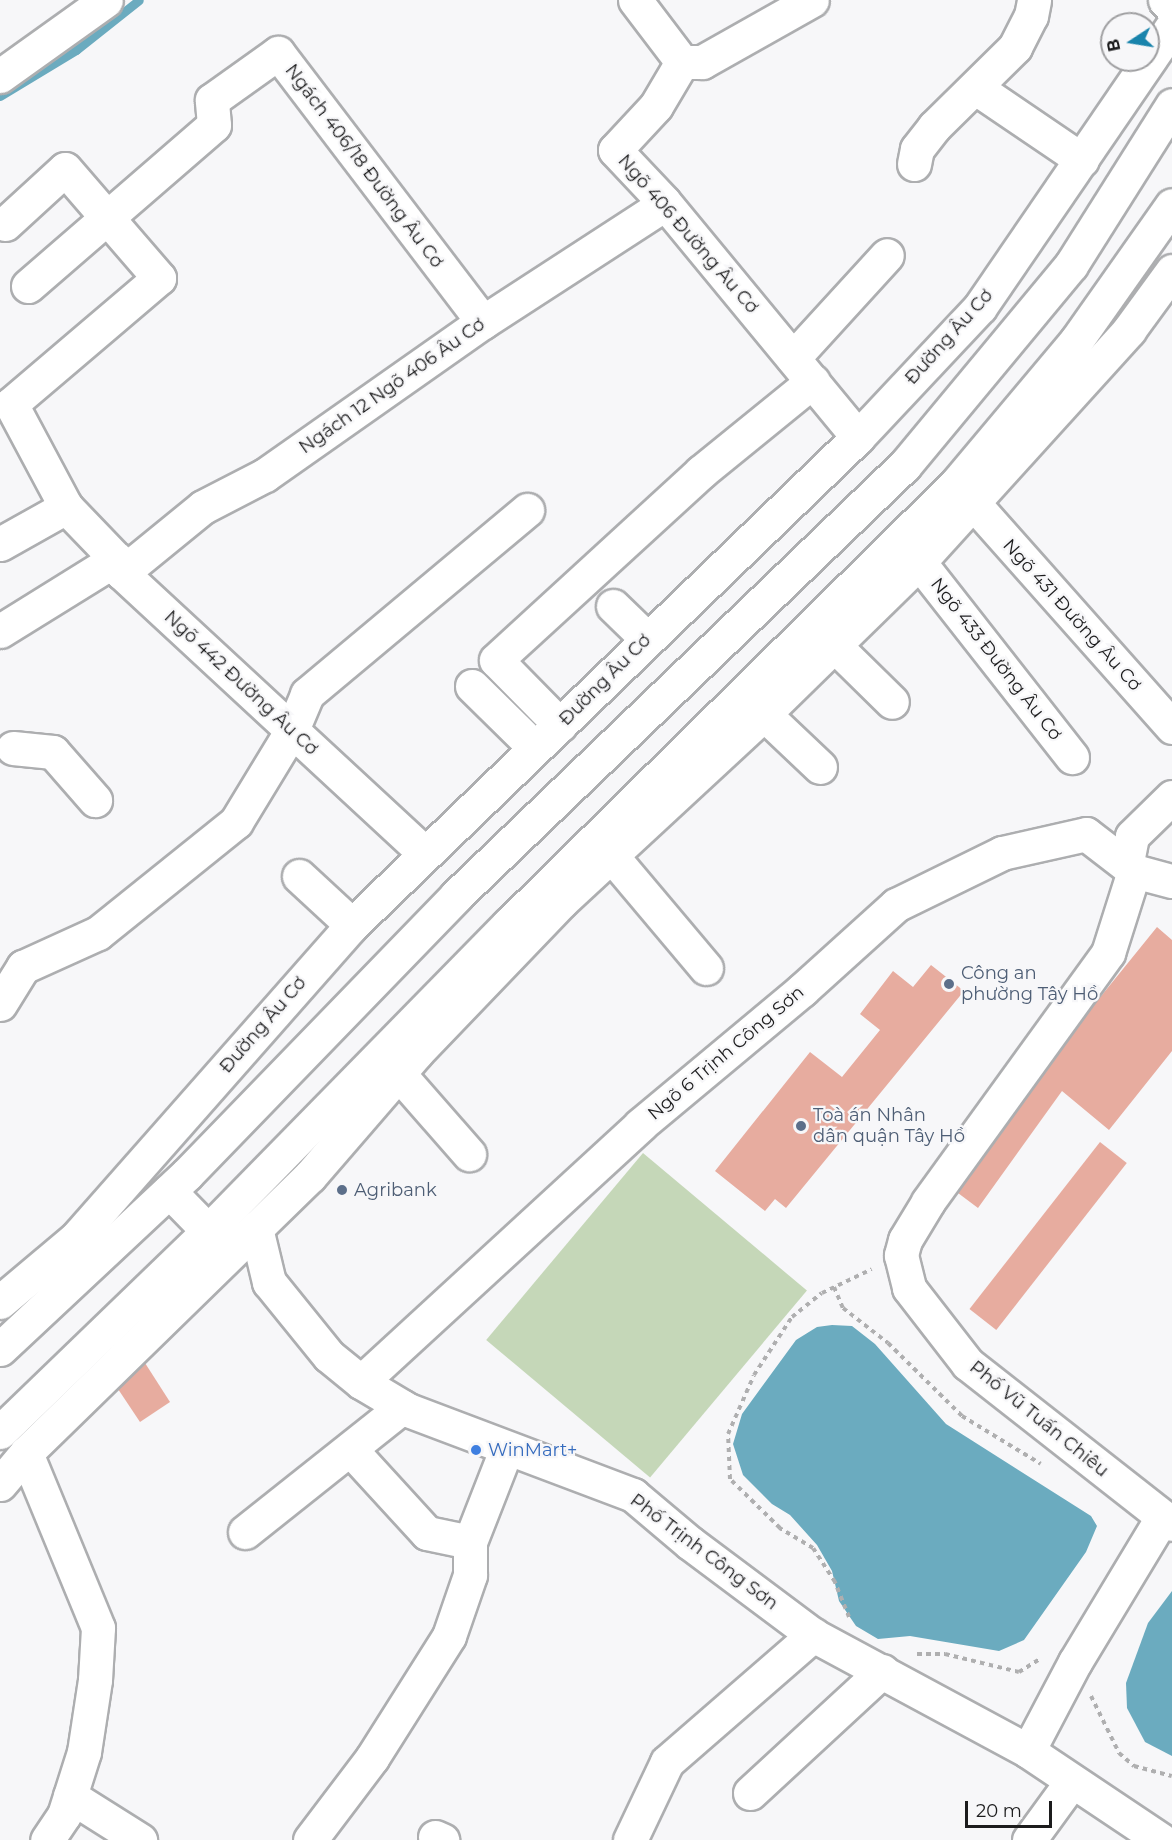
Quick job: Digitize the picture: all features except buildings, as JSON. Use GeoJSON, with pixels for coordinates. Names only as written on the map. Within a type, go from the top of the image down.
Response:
{"type":"FeatureCollection","features":[{"type":"Feature","properties":{"kind":"street"},"geometry":{"type":"LineString","coordinates":[[0,76],[106,0]]}},
{"type":"Feature","properties":{"kind":"street"},"geometry":{"type":"LineString","coordinates":[[634,0],[682,62],[702,62],[812,0]]}},
{"type":"Feature","properties":{"kind":"street"},"geometry":{"type":"LineString","coordinates":[[914,164],[917,148],[1015,47],[1031,16],[1034,0]]}},
{"type":"Feature","properties":{"kind":"street"},"geometry":{"type":"LineString","coordinates":[[1165,0],[1172,8]]}},
{"type":"Feature","properties":{"kind":"street","name":"Đường Âu Cơ"},"geometry":{"type":"LineString","coordinates":[[0,1302],[76,1238],[352,925],[858,437],[980,308],[1172,27]]}},
{"type":"Feature","properties":{"kind":"street","name":"Ngách 406/18 Đường Âu Cơ"},"geometry":{"type":"LineString","coordinates":[[105,216],[214,125],[212,100],[278,53],[483,322]]}},
{"type":"Feature","properties":{"kind":"street","name":"Ngõ 406 Đường Âu Cơ"},"geometry":{"type":"LineString","coordinates":[[682,62],[656,106],[615,150],[665,204],[858,437]]}},
{"type":"Feature","properties":{"kind":"street"},"geometry":{"type":"LineString","coordinates":[[976,88],[1082,160]]}},
{"type":"Feature","properties":{"kind":"street"},"geometry":{"type":"LineString","coordinates":[[0,1349],[169,1191],[456,896],[904,465],[1071,265],[1172,105]]}},
{"type":"Feature","properties":{"kind":"street","name":"Ngõ 442 Đường Âu Cơ"},"geometry":{"type":"LineString","coordinates":[[5,224],[65,169],[159,278],[11,404],[66,507],[119,566],[424,854]]}},
{"type":"Feature","properties":{"kind":"street","name":"Ngách 12 Ngõ 406 Âu Cơ"},"geometry":{"type":"LineString","coordinates":[[119,566],[203,507],[265,475],[483,322],[665,204]]}},
{"type":"Feature","properties":{"kind":"street"},"geometry":{"type":"LineString","coordinates":[[0,1484],[26,1453],[310,1176],[398,1073],[610,854],[765,714],[919,562],[964,494],[1172,205]]}},
{"type":"Feature","properties":{"kind":"street"},"geometry":{"type":"LineString","coordinates":[[28,286],[105,216]]}},
{"type":"Feature","properties":{"kind":"street"},"geometry":{"type":"LineString","coordinates":[[560,724],[496,660],[701,472],[803,370],[887,255]]}},
{"type":"Feature","properties":{"kind":"street"},"geometry":{"type":"LineString","coordinates":[[0,1431],[208,1231],[508,925],[964,494],[1129,330],[1172,271]]}},
{"type":"Feature","properties":{"kind":"street","name":"Ngõ 431 Đường Âu Cơ"},"geometry":{"type":"LineString","coordinates":[[964,494],[1172,727]]}},
{"type":"Feature","properties":{"kind":"street"},"geometry":{"type":"LineString","coordinates":[[0,544],[66,507]]}},
{"type":"Feature","properties":{"kind":"street"},"geometry":{"type":"LineString","coordinates":[[0,1004],[23,967],[98,933],[236,822],[292,730],[307,694],[527,510]]}},
{"type":"Feature","properties":{"kind":"street","name":"Ngõ 433 Đường Âu Cơ"},"geometry":{"type":"LineString","coordinates":[[919,562],[1072,757]]}},
{"type":"Feature","properties":{"kind":"street"},"geometry":{"type":"LineString","coordinates":[[0,631],[119,566]]}},
{"type":"Feature","properties":{"kind":"street"},"geometry":{"type":"LineString","coordinates":[[613,606],[647,639]]}},
{"type":"Feature","properties":{"kind":"street"},"geometry":{"type":"LineString","coordinates":[[834,645],[892,702]]}},
{"type":"Feature","properties":{"kind":"street"},"geometry":{"type":"LineString","coordinates":[[472,686],[535,748]]}},
{"type":"Feature","properties":{"kind":"street"},"geometry":{"type":"LineString","coordinates":[[765,714],[820,767]]}},
{"type":"Feature","properties":{"kind":"street"},"geometry":{"type":"LineString","coordinates":[[4,746],[53,752],[95,800]]}},
{"type":"Feature","properties":{"kind":"street"},"geometry":{"type":"LineString","coordinates":[[1172,797],[1132,836],[1127,862],[1134,871],[1172,881]]}},
{"type":"Feature","properties":{"kind":"street","name":"Ngõ 6 Trịnh Công Sơn"},"geometry":{"type":"LineString","coordinates":[[361,1382],[640,1125],[802,990],[896,905],[1002,853],[1086,834],[1134,871]]}},
{"type":"Feature","properties":{"kind":"street"},"geometry":{"type":"LineString","coordinates":[[1134,871],[1156,869],[1172,853]]}},
{"type":"Feature","properties":{"kind":"street"},"geometry":{"type":"LineString","coordinates":[[610,854],[706,968]]}},
{"type":"Feature","properties":{"kind":"street"},"geometry":{"type":"LineString","coordinates":[[901,1256],[905,1240],[928,1202],[1108,953],[1134,871]]}},
{"type":"Feature","properties":{"kind":"street"},"geometry":{"type":"LineString","coordinates":[[299,876],[352,925]]}},
{"type":"Feature","properties":{"kind":"street"},"geometry":{"type":"LineString","coordinates":[[398,1073],[469,1154]]}},
{"type":"Feature","properties":{"kind":"street"},"geometry":{"type":"LineString","coordinates":[[169,1191],[208,1231]]}},
{"type":"Feature","properties":{"kind":"street","name":"Phố Trịnh Công Sơn"},"geometry":{"type":"LineString","coordinates":[[256,1228],[269,1281],[329,1356],[361,1382],[402,1407],[506,1450],[633,1495],[690,1543],[813,1635],[1028,1751],[1161,1840]]}},
{"type":"Feature","properties":{"kind":"street","name":"Phố Vũ Tuấn Chiêu"},"geometry":{"type":"LineString","coordinates":[[901,1256],[909,1288],[968,1364],[1167,1521]]}},
{"type":"Feature","properties":{"kind":"street"},"geometry":{"type":"LineString","coordinates":[[245,1532],[402,1407]]}},
{"type":"Feature","properties":{"kind":"street"},"geometry":{"type":"LineString","coordinates":[[350,1449],[427,1533],[470,1542]]}},
{"type":"Feature","properties":{"kind":"street"},"geometry":{"type":"LineString","coordinates":[[310,1840],[372,1758],[449,1636],[470,1575],[470,1542],[506,1450]]}},
{"type":"Feature","properties":{"kind":"street"},"geometry":{"type":"LineString","coordinates":[[26,1453],[98,1628],[87,1731],[64,1815],[47,1840]]}},
{"type":"Feature","properties":{"kind":"street"},"geometry":{"type":"LineString","coordinates":[[1028,1751],[1075,1662],[1167,1521]]}},
{"type":"Feature","properties":{"kind":"street"},"geometry":{"type":"LineString","coordinates":[[630,1840],[666,1762],[813,1635]]}},
{"type":"Feature","properties":{"kind":"street"},"geometry":{"type":"LineString","coordinates":[[750,1793],[882,1671]]}},
{"type":"Feature","properties":{"kind":"street"},"geometry":{"type":"LineString","coordinates":[[1029,1840],[1072,1781]]}},
{"type":"Feature","properties":{"kind":"street"},"geometry":{"type":"LineString","coordinates":[[70,1796],[140,1840]]}},
{"type":"Feature","properties":{"kind":"path"},"geometry":{"type":"LineString","coordinates":[[851,1624],[835,1582],[813,1548],[780,1528],[730,1479],[728,1445],[737,1405],[784,1326],[801,1308],[834,1287],[901,1256]]}},
{"type":"Feature","properties":{"kind":"path"},"geometry":{"type":"LineString","coordinates":[[834,1287],[843,1308],[888,1343],[962,1416],[1044,1466]]}},
{"type":"Feature","properties":{"kind":"path"},"geometry":{"type":"LineString","coordinates":[[911,1654],[945,1654],[1019,1672],[1056,1648],[1075,1662],[1119,1753],[1134,1766],[1172,1776]]}},
{"type":"Feature","properties":{"kind":"green space"},"geometry":{"type":"Polygon","coordinates":[[[643,1153],[807,1291],[650,1477],[486,1340],[643,1153]]]}},
{"type":"Feature","properties":{"kind":"water"},"geometry":{"type":"Polygon","coordinates":[[[852,1326],[875,1344],[946,1424],[1091,1516],[1097,1526],[1086,1552],[1024,1640],[999,1651],[910,1636],[878,1639],[856,1626],[839,1601],[832,1571],[817,1545],[790,1515],[772,1504],[743,1475],[733,1444],[742,1414],[796,1340],[817,1327],[852,1326]]]}},
{"type":"Feature","properties":{"kind":"water"},"geometry":{"type":"Polygon","coordinates":[[[1172,1591],[1172,1756],[1145,1742],[1127,1708],[1126,1683],[1148,1623],[1172,1591]]]}},
{"type":"Feature","properties":{"kind":"waterway"},"geometry":{"type":"LineString","coordinates":[[0,96],[76,50],[139,0]]}},
{"type":"Feature","properties":{"kind":"place","name":"Công an phường Tây Hồ"},"geometry":{"type":"Point","coordinates":[949,984]}},
{"type":"Feature","properties":{"kind":"place","name":"Toà án Nhân dân quận Tây Hồ"},"geometry":{"type":"Point","coordinates":[801,1126]}},
{"type":"Feature","properties":{"kind":"place","name":"Agribank"},"geometry":{"type":"Point","coordinates":[342,1190]}},
{"type":"Feature","properties":{"kind":"place","name":"WinMart+"},"geometry":{"type":"Point","coordinates":[476,1450]}}]}
